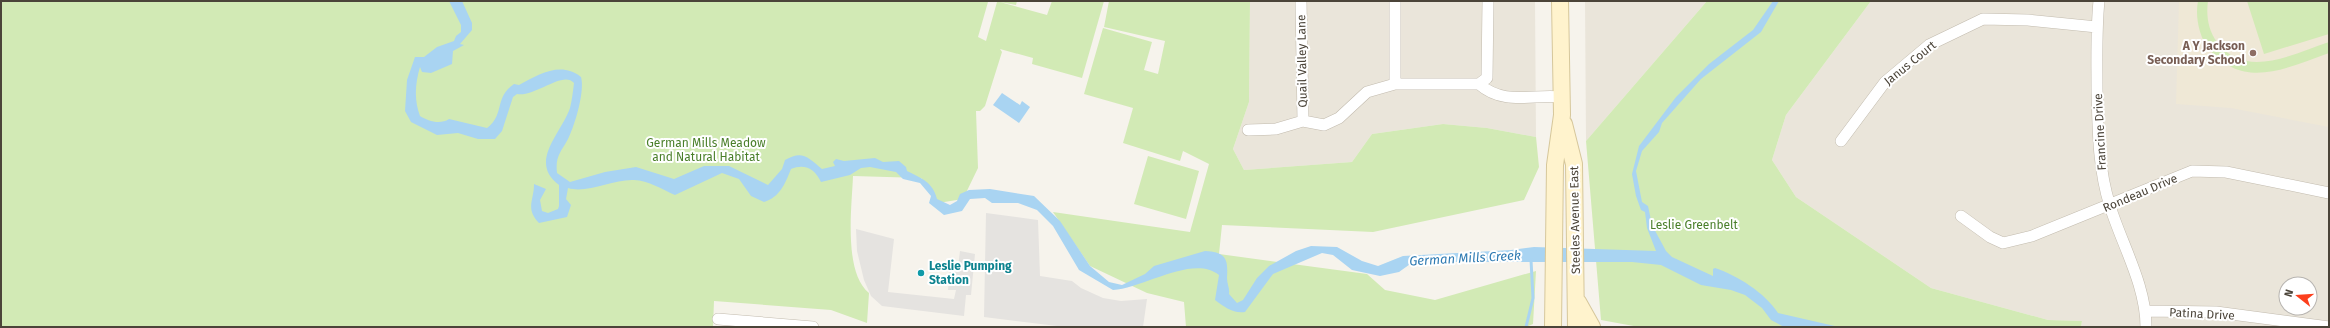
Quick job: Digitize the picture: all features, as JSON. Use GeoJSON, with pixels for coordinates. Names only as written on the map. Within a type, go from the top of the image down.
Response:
{"type":"FeatureCollection","features":[{"type":"Feature","properties":{"kind":"main road","name":"Steeles Avenue East"},"geometry":{"type":"LineString","coordinates":[[1560,1],[1562,115],[1574,164],[1576,327]]}},
{"type":"Feature","properties":{"kind":"main road","name":"Steeles Avenue East"},"geometry":{"type":"LineString","coordinates":[[1553,327],[1552,239],[1555,165],[1562,115]]}},
{"type":"Feature","properties":{"kind":"main road"},"geometry":{"type":"LineString","coordinates":[[1576,298],[1592,327]]}},
{"type":"Feature","properties":{"kind":"street","name":"Quail Valley Lane"},"geometry":{"type":"LineString","coordinates":[[1301,1],[1302,121]]}},
{"type":"Feature","properties":{"kind":"street"},"geometry":{"type":"LineString","coordinates":[[1395,1],[1395,84]]}},
{"type":"Feature","properties":{"kind":"street"},"geometry":{"type":"LineString","coordinates":[[1248,130],[1276,129],[1302,121],[1324,125],[1339,118],[1367,92],[1395,84],[1479,84],[1487,78],[1488,1]]}},
{"type":"Feature","properties":{"kind":"street","name":"Francine Drive"},"geometry":{"type":"LineString","coordinates":[[2099,1],[2097,27],[2100,168],[2110,206],[2133,267],[2146,311],[2146,327]]}},
{"type":"Feature","properties":{"kind":"street","name":"Janus Court"},"geometry":{"type":"LineString","coordinates":[[1841,141],[1885,82],[1929,45],[1983,19],[2028,20],[2097,27]]}},
{"type":"Feature","properties":{"kind":"street"},"geometry":{"type":"LineString","coordinates":[[1479,84],[1487,91],[1501,98],[1526,98],[1542,95],[1561,96]]}},
{"type":"Feature","properties":{"kind":"street","name":"Rondeau Drive"},"geometry":{"type":"LineString","coordinates":[[1961,216],[1990,237],[2003,243],[2032,236],[2110,206],[2192,171],[2226,172],[2329,193]]}},
{"type":"Feature","properties":{"kind":"street","name":"Patina Drive"},"geometry":{"type":"LineString","coordinates":[[2146,311],[2216,312],[2329,327]]}},
{"type":"Feature","properties":{"kind":"street"},"geometry":{"type":"LineString","coordinates":[[718,319],[813,327]]}},
{"type":"Feature","properties":{"kind":"shaded area"},"geometry":{"type":"Polygon","coordinates":[[[1250,1],[1535,1],[1536,137],[1487,128],[1443,124],[1372,134],[1352,162],[1244,170],[1233,149],[1249,102],[1250,1]]]}},
{"type":"Feature","properties":{"kind":"shaded area"},"geometry":{"type":"Polygon","coordinates":[[[1585,1],[1707,1],[1586,141],[1585,1]]]}},
{"type":"Feature","properties":{"kind":"shaded area"},"geometry":{"type":"Polygon","coordinates":[[[1871,1],[2329,1],[2329,327],[2081,327],[2082,321],[2048,320],[1931,288],[1796,197],[1772,160],[1786,115],[1871,1]]]}},
{"type":"Feature","properties":{"kind":"shaded area","name":"A Y Jackson Secondary School"},"geometry":{"type":"Polygon","coordinates":[[[2179,1],[2329,1],[2329,127],[2231,108],[2176,104],[2179,1]]]}},
{"type":"Feature","properties":{"kind":"shaded area"},"geometry":{"type":"Polygon","coordinates":[[[986,213],[1038,220],[1040,276],[1072,281],[1081,288],[1103,298],[1121,301],[1147,299],[1143,327],[1065,327],[984,317],[986,213]]]}},
{"type":"Feature","properties":{"kind":"shaded area"},"geometry":{"type":"Polygon","coordinates":[[[856,229],[894,239],[888,292],[954,299],[956,290],[948,290],[950,267],[958,267],[960,251],[975,254],[971,295],[966,295],[964,316],[882,306],[871,296],[864,280],[857,251],[856,229]]]}},
{"type":"Feature","properties":{"kind":"green space","name":"German Mills Meadow and Natural Habitat"},"geometry":{"type":"Polygon","coordinates":[[[1,1],[1017,1],[1016,5],[1000,2],[1047,15],[1052,1],[1104,1],[1082,78],[1032,64],[1033,58],[1000,49],[1002,52],[985,106],[980,111],[976,111],[978,168],[963,199],[938,203],[921,178],[853,176],[851,221],[852,255],[855,270],[861,283],[869,293],[867,323],[831,310],[714,301],[713,327],[1,327],[1,1]],[[988,2],[978,37],[986,41],[997,2],[988,2]]]}},
{"type":"Feature","properties":{"kind":"green space"},"geometry":{"type":"Polygon","coordinates":[[[1109,1],[1250,1],[1249,102],[1233,149],[1244,170],[1352,162],[1372,134],[1443,124],[1487,128],[1536,137],[1539,167],[1524,200],[1373,232],[1222,225],[1219,254],[1367,274],[1385,290],[1435,300],[1536,271],[1533,324],[1526,327],[1186,327],[1184,302],[1147,293],[1090,266],[1053,212],[1190,232],[1209,164],[1183,151],[1180,161],[1123,143],[1133,108],[1084,94],[1103,28],[1152,42],[1144,70],[1158,74],[1165,41],[1104,27],[1109,1]]]}},
{"type":"Feature","properties":{"kind":"green space","name":"Leslie Greenbelt"},"geometry":{"type":"Polygon","coordinates":[[[1707,1],[1871,1],[1786,115],[1772,160],[1796,197],[1931,288],[2048,320],[2082,321],[2081,327],[1639,327],[1601,320],[1586,141],[1707,1]]]}},
{"type":"Feature","properties":{"kind":"green space"},"geometry":{"type":"Polygon","coordinates":[[[2198,1],[2208,1],[2208,22],[2217,42],[2228,53],[2241,60],[2255,62],[2270,61],[2329,42],[2329,53],[2297,65],[2266,72],[2251,72],[2236,69],[2222,61],[2208,48],[2202,38],[2198,26],[2198,1]]]}},
{"type":"Feature","properties":{"kind":"green space"},"geometry":{"type":"Polygon","coordinates":[[[2247,1],[2329,1],[2329,34],[2264,54],[2247,1]]]}},
{"type":"Feature","properties":{"kind":"green space"},"geometry":{"type":"Polygon","coordinates":[[[1148,156],[1199,171],[1186,219],[1134,204],[1148,156]]]}},
{"type":"Feature","properties":{"kind":"water","name":"German Mills Creek"},"geometry":{"type":"Polygon","coordinates":[[[449,1],[462,1],[472,23],[472,30],[460,44],[464,45],[453,51],[452,64],[431,73],[422,72],[420,67],[416,92],[420,116],[434,122],[442,122],[449,119],[487,128],[493,123],[504,95],[514,84],[519,85],[542,73],[550,71],[566,70],[573,72],[581,77],[582,83],[579,108],[574,125],[559,154],[557,162],[557,173],[570,182],[605,172],[636,167],[674,179],[704,166],[729,166],[768,185],[782,169],[785,160],[800,155],[809,158],[822,169],[835,166],[833,162],[836,159],[844,161],[875,158],[883,162],[899,161],[906,167],[907,171],[922,178],[933,188],[937,199],[950,205],[957,201],[960,194],[969,190],[990,189],[1034,196],[1060,221],[1090,266],[1109,282],[1122,285],[1145,274],[1154,266],[1205,251],[1218,253],[1225,258],[1229,294],[1237,303],[1243,300],[1257,278],[1269,266],[1296,251],[1311,246],[1337,247],[1362,261],[1378,266],[1403,256],[1511,250],[1534,247],[1656,251],[1647,228],[1645,212],[1641,210],[1636,196],[1632,174],[1639,146],[1676,97],[1709,64],[1753,30],[1773,1],[1779,1],[1761,32],[1701,79],[1662,123],[1659,132],[1642,151],[1636,171],[1642,202],[1648,206],[1652,225],[1666,251],[1672,257],[1713,276],[1713,269],[1715,268],[1733,275],[1758,292],[1778,313],[1839,327],[1784,327],[1771,320],[1762,308],[1745,295],[1731,290],[1701,285],[1661,265],[1632,262],[1413,262],[1399,272],[1380,276],[1352,270],[1333,255],[1322,253],[1273,274],[1245,312],[1237,312],[1215,300],[1219,275],[1208,270],[1196,268],[1182,270],[1139,284],[1113,290],[1079,270],[1053,226],[1037,210],[1018,203],[992,203],[985,198],[970,199],[962,211],[944,215],[929,203],[931,196],[920,183],[903,179],[896,172],[870,167],[861,168],[850,175],[821,182],[819,177],[809,168],[796,167],[791,169],[784,185],[778,193],[770,200],[764,202],[751,196],[739,179],[722,173],[675,195],[650,183],[639,180],[626,180],[592,188],[568,188],[566,199],[571,205],[567,217],[539,223],[531,209],[534,184],[546,189],[540,200],[542,211],[548,213],[558,209],[559,206],[559,185],[550,176],[546,167],[546,157],[570,108],[574,83],[569,80],[563,80],[532,92],[517,94],[513,97],[502,131],[495,139],[478,139],[458,133],[437,135],[411,122],[405,111],[407,80],[415,57],[424,57],[437,47],[454,41],[456,36],[461,32],[461,25],[449,1]]]}},
{"type":"Feature","properties":{"kind":"water"},"geometry":{"type":"Polygon","coordinates":[[[1002,93],[1020,105],[1022,101],[1030,107],[1019,123],[993,105],[1002,93]]]}},
{"type":"Feature","properties":{"kind":"waterway"},"geometry":{"type":"LineString","coordinates":[[1526,327],[1533,298],[1531,260]]}},
{"type":"Feature","properties":{"kind":"place","name":"A Y Jackson Secondary School"},"geometry":{"type":"Point","coordinates":[2253,53]}},
{"type":"Feature","properties":{"kind":"place","name":"Leslie Pumping Station"},"geometry":{"type":"Point","coordinates":[921,273]}}]}
